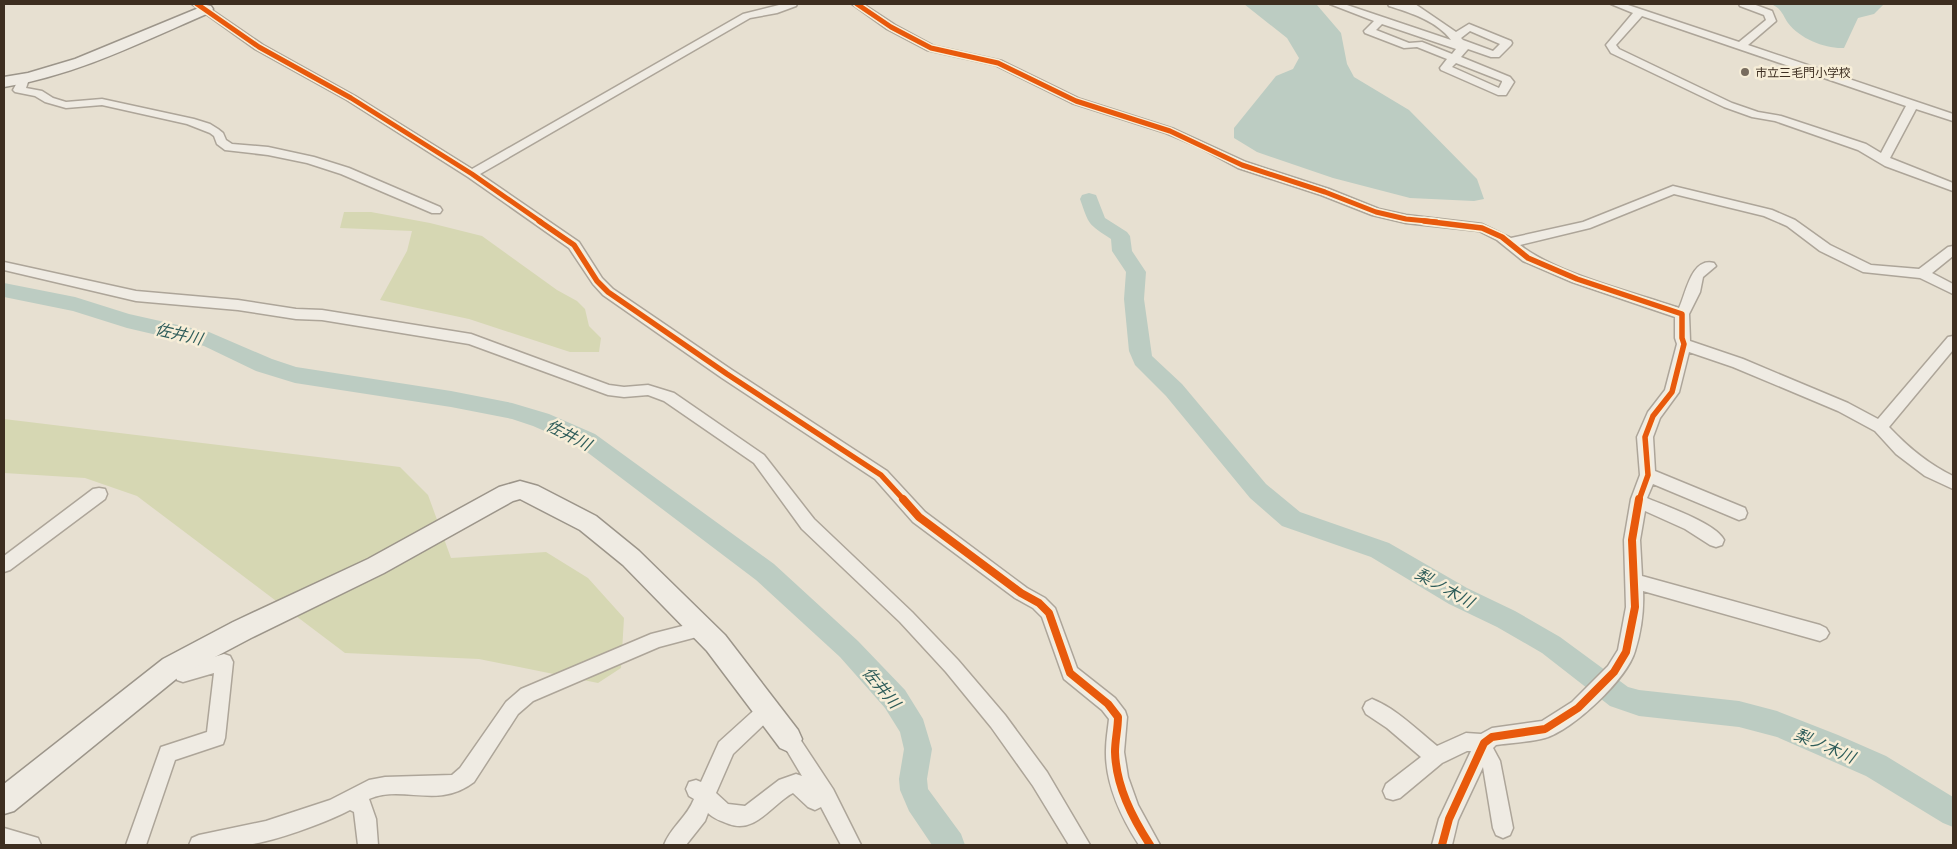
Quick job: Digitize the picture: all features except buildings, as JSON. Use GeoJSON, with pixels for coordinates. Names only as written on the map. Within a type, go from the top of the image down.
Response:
{"type":"FeatureCollection","features":[{"type":"Feature","properties":{"kind":"street"},"geometry":{"type":"LineString","coordinates":[[472,174],[747,16],[773,11],[792,4]]}},
{"type":"Feature","properties":{"kind":"street"},"geometry":{"type":"LineString","coordinates":[[857,4],[898,31],[931,48],[998,63],[1067,98],[1170,131],[1242,165],[1390,216],[1482,228],[1502,237],[1528,258],[1577,279],[1682,314]]}},
{"type":"Feature","properties":{"kind":"street"},"geometry":{"type":"LineString","coordinates":[[1335,4],[1380,20],[1459,42]]}},
{"type":"Feature","properties":{"kind":"street"},"geometry":{"type":"LineString","coordinates":[[1393,4],[1425,15]]}},
{"type":"Feature","properties":{"kind":"street"},"geometry":{"type":"LineString","coordinates":[[1409,4],[1459,42]]}},
{"type":"Feature","properties":{"kind":"street"},"geometry":{"type":"LineString","coordinates":[[1616,4],[1953,118]]}},
{"type":"Feature","properties":{"kind":"street"},"geometry":{"type":"LineString","coordinates":[[1740,46],[1771,21],[1768,14],[1744,4]]}},
{"type":"Feature","properties":{"kind":"street"},"geometry":{"type":"LineString","coordinates":[[4,82],[24,79],[66,67],[201,7],[260,47],[350,98],[472,174],[574,245],[584,255],[598,284],[608,292],[726,374],[881,475],[919,517],[1045,609],[1049,613],[1070,673],[1075,679],[1106,702],[1118,717],[1115,749],[1117,775],[1129,810],[1150,845]]}},
{"type":"Feature","properties":{"kind":"street"},"geometry":{"type":"LineString","coordinates":[[1640,12],[1611,45],[1614,51],[1728,105],[1756,115],[1777,118],[1854,144],[1883,160],[1953,187]]}},
{"type":"Feature","properties":{"kind":"street"},"geometry":{"type":"LineString","coordinates":[[1416,31],[1425,15]]}},
{"type":"Feature","properties":{"kind":"street"},"geometry":{"type":"LineString","coordinates":[[1380,20],[1369,30],[1408,46],[1418,44],[1456,58],[1506,79],[1508,82],[1502,93],[1445,68],[1456,58],[1459,42]]}},
{"type":"Feature","properties":{"kind":"street"},"geometry":{"type":"LineString","coordinates":[[24,79],[19,90],[38,94],[55,102],[72,105],[102,102],[190,121],[206,126],[214,131],[221,142],[229,147],[268,151],[310,160],[346,171],[436,210]]}},
{"type":"Feature","properties":{"kind":"street"},"geometry":{"type":"LineString","coordinates":[[1883,160],[1912,105]]}},
{"type":"Feature","properties":{"kind":"street"},"geometry":{"type":"LineString","coordinates":[[1508,243],[1586,225],[1673,190],[1768,213],[1791,224],[1825,248],[1868,269],[1922,274],[1953,289]]}},
{"type":"Feature","properties":{"kind":"street"},"geometry":{"type":"LineString","coordinates":[[1922,274],[1953,250]]}},
{"type":"Feature","properties":{"kind":"street"},"geometry":{"type":"LineString","coordinates":[[4,266],[136,296],[238,305],[296,314],[322,315],[471,339],[608,390],[624,392],[648,390],[669,397],[759,459],[808,524],[869,580],[952,666],[998,721],[1035,772],[1080,845]]}},
{"type":"Feature","properties":{"kind":"street"},"geometry":{"type":"LineString","coordinates":[[1442,845],[1449,819],[1482,745],[1492,737],[1544,729],[1578,708],[1614,672],[1626,652],[1635,607],[1632,540],[1639,502],[1648,476],[1646,437],[1653,416],[1672,392],[1684,344],[1682,338],[1682,314],[1694,289],[1694,280],[1700,271],[1709,266]]}},
{"type":"Feature","properties":{"kind":"street"},"geometry":{"type":"LineString","coordinates":[[1880,427],[1953,341]]}},
{"type":"Feature","properties":{"kind":"street"},"geometry":{"type":"LineString","coordinates":[[1684,344],[1843,406],[1880,427],[1901,450],[1930,472],[1953,483]]}},
{"type":"Feature","properties":{"kind":"street"},"geometry":{"type":"LineString","coordinates":[[1648,476],[1740,513]]}},
{"type":"Feature","properties":{"kind":"street"},"geometry":{"type":"LineString","coordinates":[[4,801],[141,690],[184,660],[376,566],[507,493],[520,490],[530,492],[588,523],[631,558],[716,643],[789,739],[826,796],[851,845]]}},
{"type":"Feature","properties":{"kind":"street"},"geometry":{"type":"LineString","coordinates":[[4,565],[99,494]]}},
{"type":"Feature","properties":{"kind":"street"},"geometry":{"type":"LineString","coordinates":[[1639,502],[1691,524],[1716,540]]}},
{"type":"Feature","properties":{"kind":"street"},"geometry":{"type":"LineString","coordinates":[[1634,581],[1820,633]]}},
{"type":"Feature","properties":{"kind":"street"},"geometry":{"type":"LineString","coordinates":[[199,845],[266,838],[334,808],[368,790],[385,786],[447,786],[457,784],[467,775],[512,708],[527,695],[657,640],[702,629]]}},
{"type":"Feature","properties":{"kind":"street"},"geometry":{"type":"LineString","coordinates":[[136,845],[168,754],[216,738],[224,662],[183,674],[184,660]]}},
{"type":"Feature","properties":{"kind":"street"},"geometry":{"type":"LineString","coordinates":[[1372,708],[1394,722],[1435,757]]}},
{"type":"Feature","properties":{"kind":"street"},"geometry":{"type":"LineString","coordinates":[[674,845],[698,814],[701,792],[726,748],[767,710]]}},
{"type":"Feature","properties":{"kind":"street"},"geometry":{"type":"LineString","coordinates":[[1393,791],[1435,757],[1466,742],[1482,745]]}},
{"type":"Feature","properties":{"kind":"street"},"geometry":{"type":"LineString","coordinates":[[1482,745],[1491,761],[1503,828]]}},
{"type":"Feature","properties":{"kind":"street"},"geometry":{"type":"LineString","coordinates":[[701,792],[720,810],[731,816],[744,817],[758,810],[787,784],[796,783],[816,800],[826,796]]}},
{"type":"Feature","properties":{"kind":"street"},"geometry":{"type":"LineString","coordinates":[[350,799],[362,806],[366,819],[368,845]]}},
{"type":"Feature","properties":{"kind":"street"},"geometry":{"type":"LineString","coordinates":[[4,838],[31,845]]}},
{"type":"Feature","properties":{"kind":"green space"},"geometry":{"type":"Polygon","coordinates":[[[344,212],[371,212],[430,223],[482,236],[557,290],[577,301],[585,309],[589,326],[601,338],[599,352],[570,352],[469,319],[380,300],[407,251],[412,231],[340,228],[344,212]]]}},
{"type":"Feature","properties":{"kind":"green space"},"geometry":{"type":"Polygon","coordinates":[[[4,419],[400,467],[428,495],[451,558],[546,552],[588,578],[624,618],[621,668],[598,683],[479,659],[345,653],[137,496],[85,478],[4,473],[4,419]]]}},
{"type":"Feature","properties":{"kind":"shaded area"},"geometry":{"type":"Polygon","coordinates":[[[1244,4],[1317,5],[1341,33],[1347,64],[1354,77],[1409,110],[1477,179],[1484,199],[1474,201],[1410,198],[1333,178],[1257,152],[1234,138],[1234,128],[1276,76],[1293,69],[1299,58],[1287,38],[1244,4]]]}},
{"type":"Feature","properties":{"kind":"shaded area"},"geometry":{"type":"Polygon","coordinates":[[[1771,4],[1884,4],[1874,14],[1858,18],[1844,48],[1837,48],[1822,45],[1799,34],[1788,23],[1780,10],[1771,4]]]}},
{"type":"Feature","properties":{"kind":"waterway","name":"梨ノ木川"},"geometry":{"type":"LineString","coordinates":[[1089,199],[1097,221],[1120,236],[1122,251],[1136,272],[1134,299],[1140,351],[1143,360],[1174,390],[1258,491],[1291,519],[1380,550],[1458,596],[1506,619],[1551,645],[1620,697],[1639,703],[1739,714],[1777,724],[1828,744],[1876,766],[1953,813]]}},
{"type":"Feature","properties":{"kind":"waterway","name":"佐井川"},"geometry":{"type":"LineString","coordinates":[[4,290],[75,304],[127,321],[209,340],[264,365],[295,375],[451,399],[512,411],[541,420],[587,440],[765,572],[849,649],[895,699],[913,728],[918,749],[913,779],[914,790],[919,801],[950,845]]}},
{"type":"Feature","properties":{"kind":"cycle path"},"geometry":{"type":"LineString","coordinates":[[197,4],[259,47],[351,98],[472,174],[574,245],[597,281],[608,292],[727,374],[881,475],[919,517],[1021,593],[1039,603],[1049,613],[1070,673],[1108,704],[1118,717],[1115,752],[1118,777],[1131,812],[1150,845]]}},
{"type":"Feature","properties":{"kind":"cycle path"},"geometry":{"type":"LineString","coordinates":[[857,4],[891,27],[931,48],[998,63],[1076,101],[1170,131],[1242,165],[1325,192],[1376,212],[1406,219],[1482,228],[1502,237],[1528,258],[1577,279],[1682,314],[1682,338],[1684,344],[1672,392],[1653,416],[1645,437],[1648,475],[1639,499],[1632,540],[1635,607],[1626,652],[1614,672],[1578,708],[1545,729],[1492,737],[1484,743],[1449,819],[1442,845]]}},
{"type":"Feature","properties":{"kind":"place","name":"市立三毛門小学校"},"geometry":{"type":"Point","coordinates":[1745,72]}}]}
